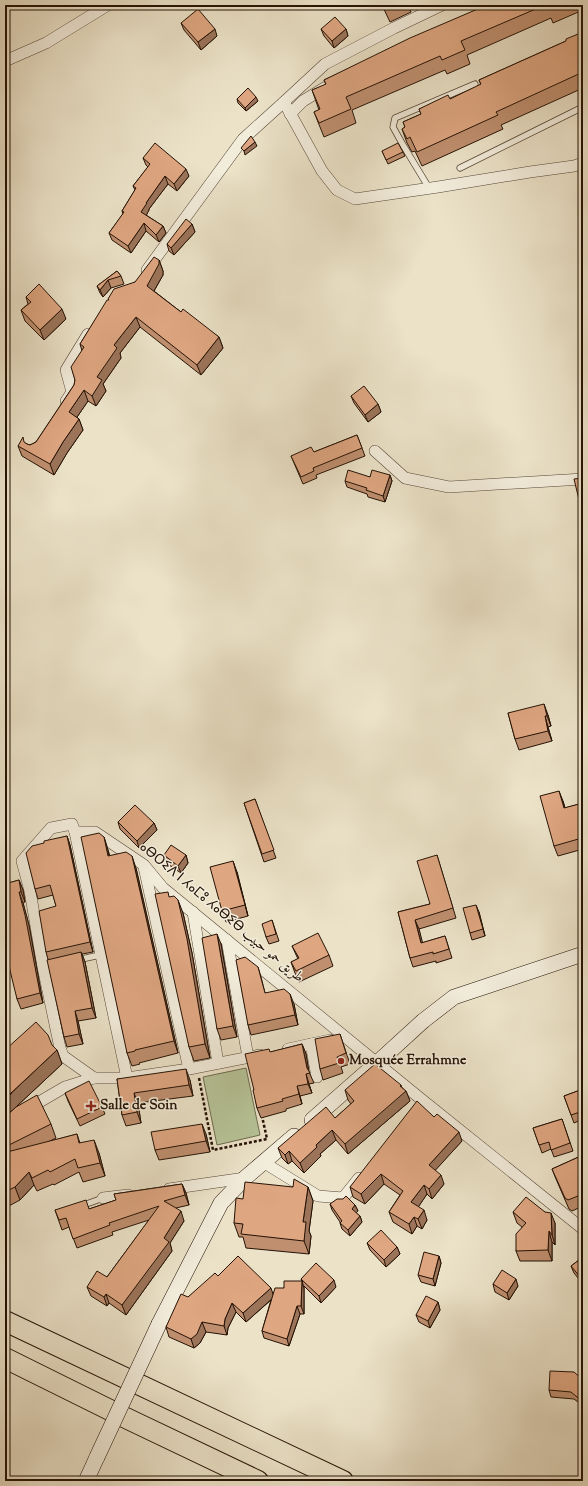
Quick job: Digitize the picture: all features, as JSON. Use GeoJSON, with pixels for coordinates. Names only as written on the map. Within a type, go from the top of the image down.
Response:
{"type":"FeatureCollection","features":[{"type":"Feature","properties":{"kind":"highway"},"geometry":{"type":"LineString","coordinates":[[5,1321],[343,1481]]}},
{"type":"Feature","properties":{"kind":"highway"},"geometry":{"type":"LineString","coordinates":[[5,1358],[258,1481]]}},
{"type":"Feature","properties":{"kind":"main road"},"geometry":{"type":"LineString","coordinates":[[86,1481],[159,1324],[221,1203],[245,1178],[377,1063],[423,1020],[454,997],[583,954]]}},
{"type":"Feature","properties":{"kind":"street"},"geometry":{"type":"LineString","coordinates":[[5,60],[46,43],[108,5]]}},
{"type":"Feature","properties":{"kind":"street"},"geometry":{"type":"LineString","coordinates":[[138,282],[243,139],[324,64],[442,5]]}},
{"type":"Feature","properties":{"kind":"street"},"geometry":{"type":"LineString","coordinates":[[290,114],[303,101],[333,83]]}},
{"type":"Feature","properties":{"kind":"street"},"geometry":{"type":"LineString","coordinates":[[284,102],[322,171],[337,190],[355,199],[430,189],[574,166],[583,163]]}},
{"type":"Feature","properties":{"kind":"street"},"geometry":{"type":"LineString","coordinates":[[59,411],[72,392],[66,370],[94,326]]}},
{"type":"Feature","properties":{"kind":"street"},"geometry":{"type":"LineString","coordinates":[[375,452],[405,478],[448,487],[583,479]]}},
{"type":"Feature","properties":{"kind":"street","name":"ⴰⴱⵔⵉⴷ ⵏ ⵃⴰⵎⵓ ⵃⴰⴱⵉⴱ طريق حمو حبيب"},"geometry":{"type":"LineString","coordinates":[[94,1078],[63,1056],[60,1048],[46,966],[22,861],[51,828],[72,824],[75,832],[96,832],[144,865],[163,888],[346,1037],[419,1102],[583,1229]]}},
{"type":"Feature","properties":{"kind":"street"},"geometry":{"type":"LineString","coordinates":[[75,832],[126,1078]]}},
{"type":"Feature","properties":{"kind":"street"},"geometry":{"type":"LineString","coordinates":[[144,865],[193,1068]]}},
{"type":"Feature","properties":{"kind":"street"},"geometry":{"type":"LineString","coordinates":[[193,912],[218,1063]]}},
{"type":"Feature","properties":{"kind":"street"},"geometry":{"type":"LineString","coordinates":[[227,940],[248,1057]]}},
{"type":"Feature","properties":{"kind":"street"},"geometry":{"type":"LineString","coordinates":[[5,1125],[17,1115],[65,1087],[94,1078],[126,1078],[193,1068],[346,1037]]}},
{"type":"Feature","properties":{"kind":"street"},"geometry":{"type":"LineString","coordinates":[[311,1044],[317,1077]]}},
{"type":"Feature","properties":{"kind":"street"},"geometry":{"type":"LineString","coordinates":[[263,1162],[318,1196],[343,1198],[367,1167]]}},
{"type":"Feature","properties":{"kind":"street"},"geometry":{"type":"LineString","coordinates":[[158,1190],[245,1178]]}},
{"type":"Feature","properties":{"kind":"street"},"geometry":{"type":"LineString","coordinates":[[103,1198],[143,1193]]}},
{"type":"Feature","properties":{"kind":"lane"},"geometry":{"type":"LineString","coordinates":[[430,189],[393,127],[394,118],[475,84]]}},
{"type":"Feature","properties":{"kind":"lane"},"geometry":{"type":"LineString","coordinates":[[460,168],[583,107]]}},
{"type":"Feature","properties":{"kind":"lane"},"geometry":{"type":"LineString","coordinates":[[71,961],[100,955]]}},
{"type":"Feature","properties":{"kind":"lane"},"geometry":{"type":"LineString","coordinates":[[79,1207],[103,1198]]}},
{"type":"Feature","properties":{"kind":"path"},"geometry":{"type":"LineString","coordinates":[[193,1068],[213,1150],[267,1139],[260,1109]]}},
{"type":"Feature","properties":{"kind":"green space"},"geometry":{"type":"Polygon","coordinates":[[[246,1068],[260,1135],[217,1145],[203,1077],[246,1068]]]}},
{"type":"Feature","properties":{"kind":"building"},"geometry":{"type":"Polygon","coordinates":[[[383,5],[393,5],[385,9],[383,5]]]}},
{"type":"Feature","properties":{"kind":"building"},"geometry":{"type":"Polygon","coordinates":[[[487,5],[545,5],[461,41],[465,50],[442,60],[440,56],[346,97],[351,109],[319,123],[314,112],[320,109],[312,90],[326,84],[324,80],[410,38],[487,5]]]}},
{"type":"Feature","properties":{"kind":"building"},"geometry":{"type":"Polygon","coordinates":[[[547,5],[557,5],[548,9],[547,5]]]}},
{"type":"Feature","properties":{"kind":"building"},"geometry":{"type":"Polygon","coordinates":[[[198,9],[215,29],[198,42],[181,23],[198,9]]]}},
{"type":"Feature","properties":{"kind":"building"},"geometry":{"type":"Polygon","coordinates":[[[335,17],[346,29],[332,41],[321,29],[335,17]]]}},
{"type":"Feature","properties":{"kind":"building"},"geometry":{"type":"Polygon","coordinates":[[[583,32],[583,72],[496,112],[498,115],[417,152],[410,137],[407,139],[402,129],[405,127],[403,122],[421,114],[419,109],[448,95],[450,99],[481,84],[479,80],[583,32]]]}},
{"type":"Feature","properties":{"kind":"building"},"geometry":{"type":"Polygon","coordinates":[[[248,88],[256,97],[245,108],[237,99],[248,88]]]}},
{"type":"Feature","properties":{"kind":"building"},"geometry":{"type":"Polygon","coordinates":[[[251,136],[255,142],[244,151],[241,148],[251,136]]]}},
{"type":"Feature","properties":{"kind":"building"},"geometry":{"type":"Polygon","coordinates":[[[155,143],[186,169],[174,184],[165,176],[141,212],[163,226],[156,235],[144,223],[128,246],[109,233],[124,212],[122,211],[136,188],[133,186],[150,164],[143,158],[155,143]]]}},
{"type":"Feature","properties":{"kind":"building"},"geometry":{"type":"Polygon","coordinates":[[[398,143],[403,152],[386,160],[382,151],[398,143]]]}},
{"type":"Feature","properties":{"kind":"building"},"geometry":{"type":"Polygon","coordinates":[[[186,219],[192,224],[171,248],[167,244],[186,219]]]}},
{"type":"Feature","properties":{"kind":"building"},"geometry":{"type":"Polygon","coordinates":[[[154,257],[159,260],[159,264],[147,286],[181,312],[183,309],[219,337],[197,365],[136,317],[114,345],[117,348],[97,377],[102,380],[92,396],[84,390],[69,412],[79,419],[50,464],[18,446],[23,437],[24,442],[27,444],[30,445],[36,442],[74,385],[75,380],[71,367],[84,347],[80,344],[107,300],[109,300],[108,299],[114,289],[135,282],[154,257]]]}},
{"type":"Feature","properties":{"kind":"building"},"geometry":{"type":"Polygon","coordinates":[[[117,271],[121,276],[108,280],[100,290],[97,286],[117,271]]]}},
{"type":"Feature","properties":{"kind":"building"},"geometry":{"type":"Polygon","coordinates":[[[39,284],[62,309],[40,330],[21,310],[31,302],[26,297],[39,284]]]}},
{"type":"Feature","properties":{"kind":"building"},"geometry":{"type":"Polygon","coordinates":[[[364,386],[378,404],[365,415],[351,396],[364,386]]]}},
{"type":"Feature","properties":{"kind":"building"},"geometry":{"type":"Polygon","coordinates":[[[357,435],[362,448],[313,468],[314,471],[301,477],[291,456],[311,447],[314,452],[357,435]]]}},
{"type":"Feature","properties":{"kind":"building"},"geometry":{"type":"Polygon","coordinates":[[[348,470],[370,477],[372,470],[390,475],[383,496],[366,490],[367,488],[345,481],[348,470]]]}},
{"type":"Feature","properties":{"kind":"building"},"geometry":{"type":"Polygon","coordinates":[[[583,478],[583,503],[580,504],[574,479],[583,478]]]}},
{"type":"Feature","properties":{"kind":"building"},"geometry":{"type":"Polygon","coordinates":[[[544,704],[547,716],[545,716],[548,731],[515,739],[508,713],[544,704]]]}},
{"type":"Feature","properties":{"kind":"building"},"geometry":{"type":"Polygon","coordinates":[[[559,791],[564,808],[583,803],[583,844],[582,838],[554,846],[540,796],[559,791]]]}},
{"type":"Feature","properties":{"kind":"building"},"geometry":{"type":"Polygon","coordinates":[[[255,799],[274,850],[262,854],[244,803],[255,799]]]}},
{"type":"Feature","properties":{"kind":"building"},"geometry":{"type":"Polygon","coordinates":[[[135,805],[154,823],[137,841],[118,822],[135,805]]]}},
{"type":"Feature","properties":{"kind":"building"},"geometry":{"type":"Polygon","coordinates":[[[99,833],[104,837],[108,856],[126,852],[132,856],[174,1041],[127,1053],[81,837],[99,833]]]}},
{"type":"Feature","properties":{"kind":"building"},"geometry":{"type":"Polygon","coordinates":[[[67,836],[90,942],[46,952],[39,911],[56,906],[50,885],[35,889],[26,853],[32,846],[44,843],[44,841],[67,836]]]}},
{"type":"Feature","properties":{"kind":"building"},"geometry":{"type":"Polygon","coordinates":[[[171,845],[186,855],[178,866],[164,855],[171,845]]]}},
{"type":"Feature","properties":{"kind":"building"},"geometry":{"type":"Polygon","coordinates":[[[437,855],[453,908],[415,920],[421,943],[445,936],[449,949],[433,954],[433,952],[410,958],[398,912],[430,904],[417,861],[437,855]]]}},
{"type":"Feature","properties":{"kind":"building"},"geometry":{"type":"Polygon","coordinates":[[[233,861],[245,905],[222,911],[210,867],[233,861]]]}},
{"type":"Feature","properties":{"kind":"building"},"geometry":{"type":"Polygon","coordinates":[[[5,879],[7,879],[8,883],[19,880],[21,892],[19,892],[40,993],[17,999],[5,950],[5,879]]]}},
{"type":"Feature","properties":{"kind":"building"},"geometry":{"type":"Polygon","coordinates":[[[168,892],[169,897],[174,896],[178,900],[187,939],[205,1044],[189,1047],[155,894],[168,892]]]}},
{"type":"Feature","properties":{"kind":"building"},"geometry":{"type":"Polygon","coordinates":[[[476,905],[483,929],[470,933],[463,908],[476,905]]]}},
{"type":"Feature","properties":{"kind":"building"},"geometry":{"type":"Polygon","coordinates":[[[272,920],[276,934],[266,937],[262,924],[272,920]]]}},
{"type":"Feature","properties":{"kind":"building"},"geometry":{"type":"Polygon","coordinates":[[[318,933],[329,955],[296,971],[291,962],[299,958],[292,946],[318,933]]]}},
{"type":"Feature","properties":{"kind":"building"},"geometry":{"type":"Polygon","coordinates":[[[217,934],[233,1026],[217,1029],[202,938],[217,934]]]}},
{"type":"Feature","properties":{"kind":"building"},"geometry":{"type":"Polygon","coordinates":[[[81,952],[92,1008],[75,1011],[79,1034],[64,1037],[47,960],[81,952]]]}},
{"type":"Feature","properties":{"kind":"building"},"geometry":{"type":"Polygon","coordinates":[[[245,957],[258,967],[265,993],[284,989],[290,994],[295,1015],[248,1025],[236,960],[245,957]]]}},
{"type":"Feature","properties":{"kind":"building"},"geometry":{"type":"Polygon","coordinates":[[[36,1022],[48,1035],[52,1045],[57,1050],[5,1099],[5,1050],[36,1022]]]}},
{"type":"Feature","properties":{"kind":"building"},"geometry":{"type":"Polygon","coordinates":[[[340,1034],[346,1053],[337,1057],[339,1063],[320,1069],[315,1039],[340,1034]]]}},
{"type":"Feature","properties":{"kind":"building"},"geometry":{"type":"Polygon","coordinates":[[[302,1044],[307,1068],[310,1073],[306,1074],[308,1084],[297,1086],[299,1094],[282,1099],[283,1101],[257,1108],[245,1054],[269,1049],[270,1052],[302,1044]]]}},
{"type":"Feature","properties":{"kind":"building"},"geometry":{"type":"Polygon","coordinates":[[[375,1064],[401,1085],[400,1086],[406,1091],[345,1144],[332,1130],[300,1163],[289,1151],[285,1155],[278,1148],[326,1107],[335,1118],[354,1101],[345,1090],[375,1064]]]}},
{"type":"Feature","properties":{"kind":"building"},"geometry":{"type":"Polygon","coordinates":[[[186,1069],[189,1085],[134,1093],[137,1112],[122,1115],[117,1079],[186,1069]]]}},
{"type":"Feature","properties":{"kind":"building"},"geometry":{"type":"Polygon","coordinates":[[[89,1081],[102,1107],[77,1119],[65,1093],[89,1081]]]}},
{"type":"Feature","properties":{"kind":"building"},"geometry":{"type":"Polygon","coordinates":[[[583,1089],[583,1111],[571,1115],[564,1096],[583,1089]]]}},
{"type":"Feature","properties":{"kind":"building"},"geometry":{"type":"Polygon","coordinates":[[[37,1095],[51,1124],[5,1147],[5,1117],[16,1107],[37,1095]]]}},
{"type":"Feature","properties":{"kind":"building"},"geometry":{"type":"Polygon","coordinates":[[[417,1101],[434,1117],[437,1114],[459,1132],[429,1165],[441,1175],[429,1189],[424,1185],[411,1202],[424,1210],[418,1219],[414,1217],[409,1224],[389,1212],[403,1191],[381,1174],[361,1194],[350,1187],[417,1101]]]}},
{"type":"Feature","properties":{"kind":"building"},"geometry":{"type":"Polygon","coordinates":[[[562,1119],[570,1143],[551,1150],[549,1142],[539,1145],[533,1128],[562,1119]]]}},
{"type":"Feature","properties":{"kind":"building"},"geometry":{"type":"Polygon","coordinates":[[[202,1124],[206,1141],[155,1150],[151,1132],[202,1124]]]}},
{"type":"Feature","properties":{"kind":"building"},"geometry":{"type":"Polygon","coordinates":[[[77,1134],[79,1143],[94,1140],[100,1163],[78,1168],[75,1159],[50,1172],[48,1170],[32,1178],[29,1172],[15,1187],[5,1192],[5,1147],[7,1152],[77,1134]]]}},
{"type":"Feature","properties":{"kind":"building"},"geometry":{"type":"Polygon","coordinates":[[[583,1155],[583,1194],[568,1200],[565,1198],[552,1169],[583,1155]]]}},
{"type":"Feature","properties":{"kind":"building"},"geometry":{"type":"Polygon","coordinates":[[[294,1179],[308,1187],[303,1222],[306,1222],[304,1241],[241,1234],[243,1224],[234,1223],[236,1198],[243,1199],[245,1182],[293,1187],[294,1179]]]}},
{"type":"Feature","properties":{"kind":"building"},"geometry":{"type":"Polygon","coordinates":[[[182,1184],[185,1195],[164,1201],[181,1211],[164,1238],[169,1242],[122,1305],[106,1294],[104,1297],[87,1287],[97,1271],[107,1277],[159,1206],[109,1223],[110,1225],[73,1239],[66,1218],[59,1220],[55,1210],[86,1200],[89,1209],[116,1200],[114,1194],[182,1184]]]}},
{"type":"Feature","properties":{"kind":"building"},"geometry":{"type":"Polygon","coordinates":[[[346,1196],[355,1205],[352,1209],[360,1216],[348,1230],[340,1223],[342,1221],[330,1204],[337,1199],[343,1199],[346,1196]]]}},
{"type":"Feature","properties":{"kind":"building"},"geometry":{"type":"Polygon","coordinates":[[[526,1197],[545,1212],[551,1213],[552,1235],[549,1231],[548,1250],[516,1251],[516,1234],[526,1223],[513,1212],[526,1197]]]}},
{"type":"Feature","properties":{"kind":"building"},"geometry":{"type":"Polygon","coordinates":[[[381,1230],[397,1247],[384,1260],[367,1243],[381,1230]]]}},
{"type":"Feature","properties":{"kind":"building"},"geometry":{"type":"Polygon","coordinates":[[[424,1252],[439,1256],[433,1279],[418,1275],[424,1252]]]}},
{"type":"Feature","properties":{"kind":"building"},"geometry":{"type":"Polygon","coordinates":[[[238,1256],[271,1288],[243,1313],[232,1303],[225,1319],[224,1326],[202,1322],[197,1334],[191,1339],[166,1327],[181,1294],[188,1297],[215,1273],[218,1276],[238,1256]]]}},
{"type":"Feature","properties":{"kind":"building"},"geometry":{"type":"Polygon","coordinates":[[[583,1257],[583,1276],[581,1278],[571,1266],[583,1257]]]}},
{"type":"Feature","properties":{"kind":"building"},"geometry":{"type":"Polygon","coordinates":[[[316,1263],[334,1280],[319,1296],[301,1279],[316,1263]]]}},
{"type":"Feature","properties":{"kind":"building"},"geometry":{"type":"Polygon","coordinates":[[[502,1270],[516,1279],[507,1293],[493,1284],[502,1270]]]}},
{"type":"Feature","properties":{"kind":"building"},"geometry":{"type":"Polygon","coordinates":[[[284,1281],[302,1281],[301,1306],[297,1306],[287,1339],[262,1331],[275,1288],[284,1288],[284,1281]]]}},
{"type":"Feature","properties":{"kind":"building"},"geometry":{"type":"Polygon","coordinates":[[[426,1296],[438,1302],[428,1321],[416,1315],[426,1296]]]}},
{"type":"Feature","properties":{"kind":"building"},"geometry":{"type":"Polygon","coordinates":[[[550,1371],[574,1372],[583,1380],[583,1402],[571,1392],[549,1390],[550,1371]]]}},
{"type":"Feature","properties":{"kind":"building"},"geometry":{"type":"Polygon","coordinates":[[[583,1404],[583,1411],[579,1408],[583,1404]]]}},
{"type":"Feature","properties":{"kind":"place","name":"Mosquée Errahmne"},"geometry":{"type":"Point","coordinates":[341,1061]}},
{"type":"Feature","properties":{"kind":"place","name":"Salle de Soin"},"geometry":{"type":"Point","coordinates":[91,1106]}}]}
